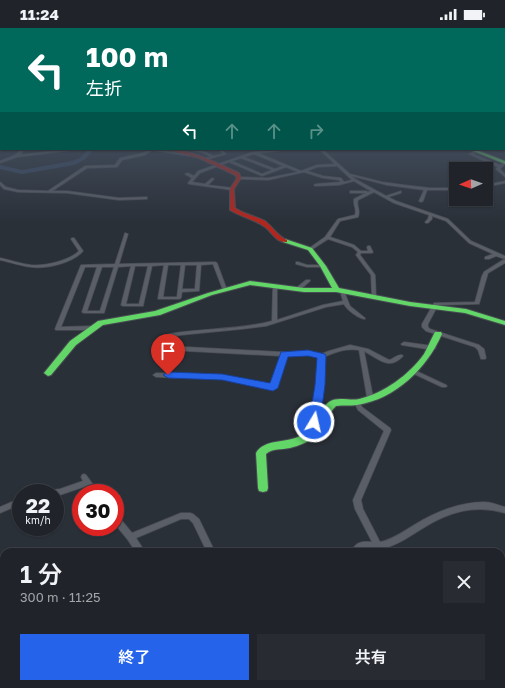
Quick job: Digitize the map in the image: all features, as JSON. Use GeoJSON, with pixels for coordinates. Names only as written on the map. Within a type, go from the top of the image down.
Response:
{"type":"FeatureCollection","features":[{"type":"Feature","properties":{"kind":"street"},"geometry":{"type":"LineString","coordinates":[[47,192],[85,167],[116,166],[120,161]]}},
{"type":"Feature","properties":{"kind":"street"},"geometry":{"type":"LineString","coordinates":[[210,161],[190,183],[232,189]]}},
{"type":"Feature","properties":{"kind":"street"},"geometry":{"type":"LineString","coordinates":[[212,161],[236,174],[238,178]]}},
{"type":"Feature","properties":{"kind":"street"},"geometry":{"type":"LineString","coordinates":[[225,161],[262,175],[286,166]]}},
{"type":"Feature","properties":{"kind":"street"},"geometry":{"type":"LineString","coordinates":[[251,161],[274,170]]}},
{"type":"Feature","properties":{"kind":"street"},"geometry":{"type":"LineString","coordinates":[[273,161],[323,177],[340,179],[344,183]]}},
{"type":"Feature","properties":{"kind":"street"},"geometry":{"type":"LineString","coordinates":[[332,161],[348,176],[371,192],[451,222],[470,242],[505,258]]}},
{"type":"Feature","properties":{"kind":"street"},"geometry":{"type":"LineString","coordinates":[[503,163],[498,169],[505,176]]}},
{"type":"Feature","properties":{"kind":"street"},"geometry":{"type":"LineString","coordinates":[[238,178],[268,179],[303,171],[317,166],[336,165]]}},
{"type":"Feature","properties":{"kind":"street"},"geometry":{"type":"LineString","coordinates":[[202,171],[210,174]]}},
{"type":"Feature","properties":{"kind":"street"},"geometry":{"type":"LineString","coordinates":[[187,174],[194,178]]}},
{"type":"Feature","properties":{"kind":"street"},"geometry":{"type":"LineString","coordinates":[[348,176],[359,176],[387,184],[449,189]]}},
{"type":"Feature","properties":{"kind":"street"},"geometry":{"type":"LineString","coordinates":[[238,178],[232,189],[232,208],[237,213],[267,225],[274,236],[278,239],[310,249],[323,266],[348,306],[362,318]]}},
{"type":"Feature","properties":{"kind":"street"},"geometry":{"type":"LineString","coordinates":[[206,185],[212,179]]}},
{"type":"Feature","properties":{"kind":"street"},"geometry":{"type":"LineString","coordinates":[[316,185],[344,183],[354,180]]}},
{"type":"Feature","properties":{"kind":"street"},"geometry":{"type":"LineString","coordinates":[[493,185],[505,182]]}},
{"type":"Feature","properties":{"kind":"street"},"geometry":{"type":"LineString","coordinates":[[0,183],[5,188],[18,191],[67,192],[119,199],[146,198]]}},
{"type":"Feature","properties":{"kind":"street"},"geometry":{"type":"LineString","coordinates":[[499,184],[505,189]]}},
{"type":"Feature","properties":{"kind":"street"},"geometry":{"type":"LineString","coordinates":[[423,212],[421,203],[426,188]]}},
{"type":"Feature","properties":{"kind":"street"},"geometry":{"type":"LineString","coordinates":[[351,192],[371,192]]}},
{"type":"Feature","properties":{"kind":"street"},"geometry":{"type":"LineString","coordinates":[[310,249],[328,237],[339,220],[357,216],[358,210],[355,204],[356,199],[371,192]]}},
{"type":"Feature","properties":{"kind":"street"},"geometry":{"type":"LineString","coordinates":[[379,198],[400,192]]}},
{"type":"Feature","properties":{"kind":"street"},"geometry":{"type":"LineString","coordinates":[[403,205],[410,203]]}},
{"type":"Feature","properties":{"kind":"street"},"geometry":{"type":"LineString","coordinates":[[439,217],[443,213]]}},
{"type":"Feature","properties":{"kind":"street"},"geometry":{"type":"LineString","coordinates":[[427,222],[430,219],[431,214]]}},
{"type":"Feature","properties":{"kind":"street"},"geometry":{"type":"LineString","coordinates":[[100,266],[84,312],[102,312],[126,234]]}},
{"type":"Feature","properties":{"kind":"street"},"geometry":{"type":"LineString","coordinates":[[328,237],[353,246],[360,252],[371,252],[369,247]]}},
{"type":"Feature","properties":{"kind":"street"},"geometry":{"type":"LineString","coordinates":[[0,259],[31,266],[39,266],[69,260],[78,256],[82,251],[73,239]]}},
{"type":"Feature","properties":{"kind":"street"},"geometry":{"type":"LineString","coordinates":[[360,252],[358,255],[373,275],[374,296]]}},
{"type":"Feature","properties":{"kind":"street"},"geometry":{"type":"LineString","coordinates":[[487,258],[496,254]]}},
{"type":"Feature","properties":{"kind":"street"},"geometry":{"type":"LineString","coordinates":[[483,358],[481,349],[474,344],[428,330],[425,327],[425,324],[436,304],[460,301],[477,303],[486,272],[505,261]]}},
{"type":"Feature","properties":{"kind":"street"},"geometry":{"type":"LineString","coordinates":[[93,328],[58,329],[83,266],[215,263],[225,290]]}},
{"type":"Feature","properties":{"kind":"street"},"geometry":{"type":"LineString","coordinates":[[298,263],[307,266],[323,266]]}},
{"type":"Feature","properties":{"kind":"street"},"geometry":{"type":"LineString","coordinates":[[166,264],[160,298],[179,298],[183,264]]}},
{"type":"Feature","properties":{"kind":"street"},"geometry":{"type":"LineString","coordinates":[[180,291],[197,290],[199,264]]}},
{"type":"Feature","properties":{"kind":"street"},"geometry":{"type":"LineString","coordinates":[[133,265],[123,305],[141,305],[150,265]]}},
{"type":"Feature","properties":{"kind":"street"},"geometry":{"type":"LineString","coordinates":[[303,272],[307,266]]}},
{"type":"Feature","properties":{"kind":"street"},"geometry":{"type":"LineString","coordinates":[[298,289],[308,281]]}},
{"type":"Feature","properties":{"kind":"street"},"geometry":{"type":"LineString","coordinates":[[48,373],[73,343],[93,328],[104,322],[157,313],[250,283],[275,287],[287,286],[298,289],[339,291],[374,296],[410,304],[466,311],[505,323]]}},
{"type":"Feature","properties":{"kind":"street"},"geometry":{"type":"LineString","coordinates":[[274,322],[275,287]]}},
{"type":"Feature","properties":{"kind":"street"},"geometry":{"type":"LineString","coordinates":[[345,302],[325,304],[315,310],[274,322],[169,336],[161,343],[166,348],[284,354],[308,353],[321,356],[350,347],[361,349],[388,362],[394,361],[400,356]]}},
{"type":"Feature","properties":{"kind":"street"},"geometry":{"type":"LineString","coordinates":[[263,488],[262,450],[293,443],[316,431],[323,424],[327,408],[333,403],[357,402],[395,386],[412,371],[433,348],[438,334]]}},
{"type":"Feature","properties":{"kind":"street"},"geometry":{"type":"LineString","coordinates":[[404,344],[433,348]]}},
{"type":"Feature","properties":{"kind":"street"},"geometry":{"type":"LineString","coordinates":[[361,349],[370,397]]}},
{"type":"Feature","properties":{"kind":"street"},"geometry":{"type":"LineString","coordinates":[[156,375],[222,377],[273,388],[284,354]]}},
{"type":"Feature","properties":{"kind":"street"},"geometry":{"type":"LineString","coordinates":[[316,431],[314,422],[320,385],[321,356]]}},
{"type":"Feature","properties":{"kind":"street"},"geometry":{"type":"LineString","coordinates":[[412,371],[444,386]]}},
{"type":"Feature","properties":{"kind":"street"},"geometry":{"type":"LineString","coordinates":[[357,402],[360,408],[388,430],[357,500],[360,513],[378,548]]}},
{"type":"Feature","properties":{"kind":"street"},"geometry":{"type":"LineString","coordinates":[[77,484],[86,480],[89,484]]}},
{"type":"Feature","properties":{"kind":"street"},"geometry":{"type":"LineString","coordinates":[[0,510],[12,505]]}},
{"type":"Feature","properties":{"kind":"street"},"geometry":{"type":"LineString","coordinates":[[380,548],[430,520],[454,510],[486,506],[497,507],[505,510]]}},
{"type":"Feature","properties":{"kind":"street"},"geometry":{"type":"LineString","coordinates":[[131,537],[181,516],[190,516],[196,521],[209,548]]}},
{"type":"Feature","properties":{"kind":"street"},"geometry":{"type":"LineString","coordinates":[[124,529],[138,548]]}},
{"type":"Feature","properties":{"kind":"street"},"geometry":{"type":"LineString","coordinates":[[359,548],[362,545],[374,548]]}},
{"type":"Feature","properties":{"kind":"waterway"},"geometry":{"type":"LineString","coordinates":[[0,167],[22,172],[74,163],[78,161]]}},
{"type":"Feature","properties":{"kind":"traffic: fast"},"geometry":{"type":"LineString","coordinates":[[500,161],[505,163]]}},
{"type":"Feature","properties":{"kind":"traffic: fast"},"geometry":{"type":"LineString","coordinates":[[285,241],[310,249],[323,266],[336,290]]}},
{"type":"Feature","properties":{"kind":"traffic: fast"},"geometry":{"type":"LineString","coordinates":[[48,373],[73,343],[101,323],[157,313],[210,294],[250,283],[304,290],[336,290],[410,304],[466,311],[505,323]]}},
{"type":"Feature","properties":{"kind":"traffic: fast"},"geometry":{"type":"LineString","coordinates":[[263,488],[261,453],[264,450],[274,446],[293,443],[315,432],[319,428],[329,407],[333,403],[358,402],[383,393],[395,386],[417,368],[433,346],[438,334]]}},
{"type":"Feature","properties":{"kind":"traffic: jam"},"geometry":{"type":"LineString","coordinates":[[208,161],[237,174],[239,178],[232,189],[232,209],[262,222],[269,227],[278,238],[285,241]]}},
{"type":"Feature","properties":{"kind":"route"},"geometry":{"type":"LineString","coordinates":[[168,375],[222,377],[273,388],[284,354],[308,353],[321,356],[320,385],[314,422]]}}]}
